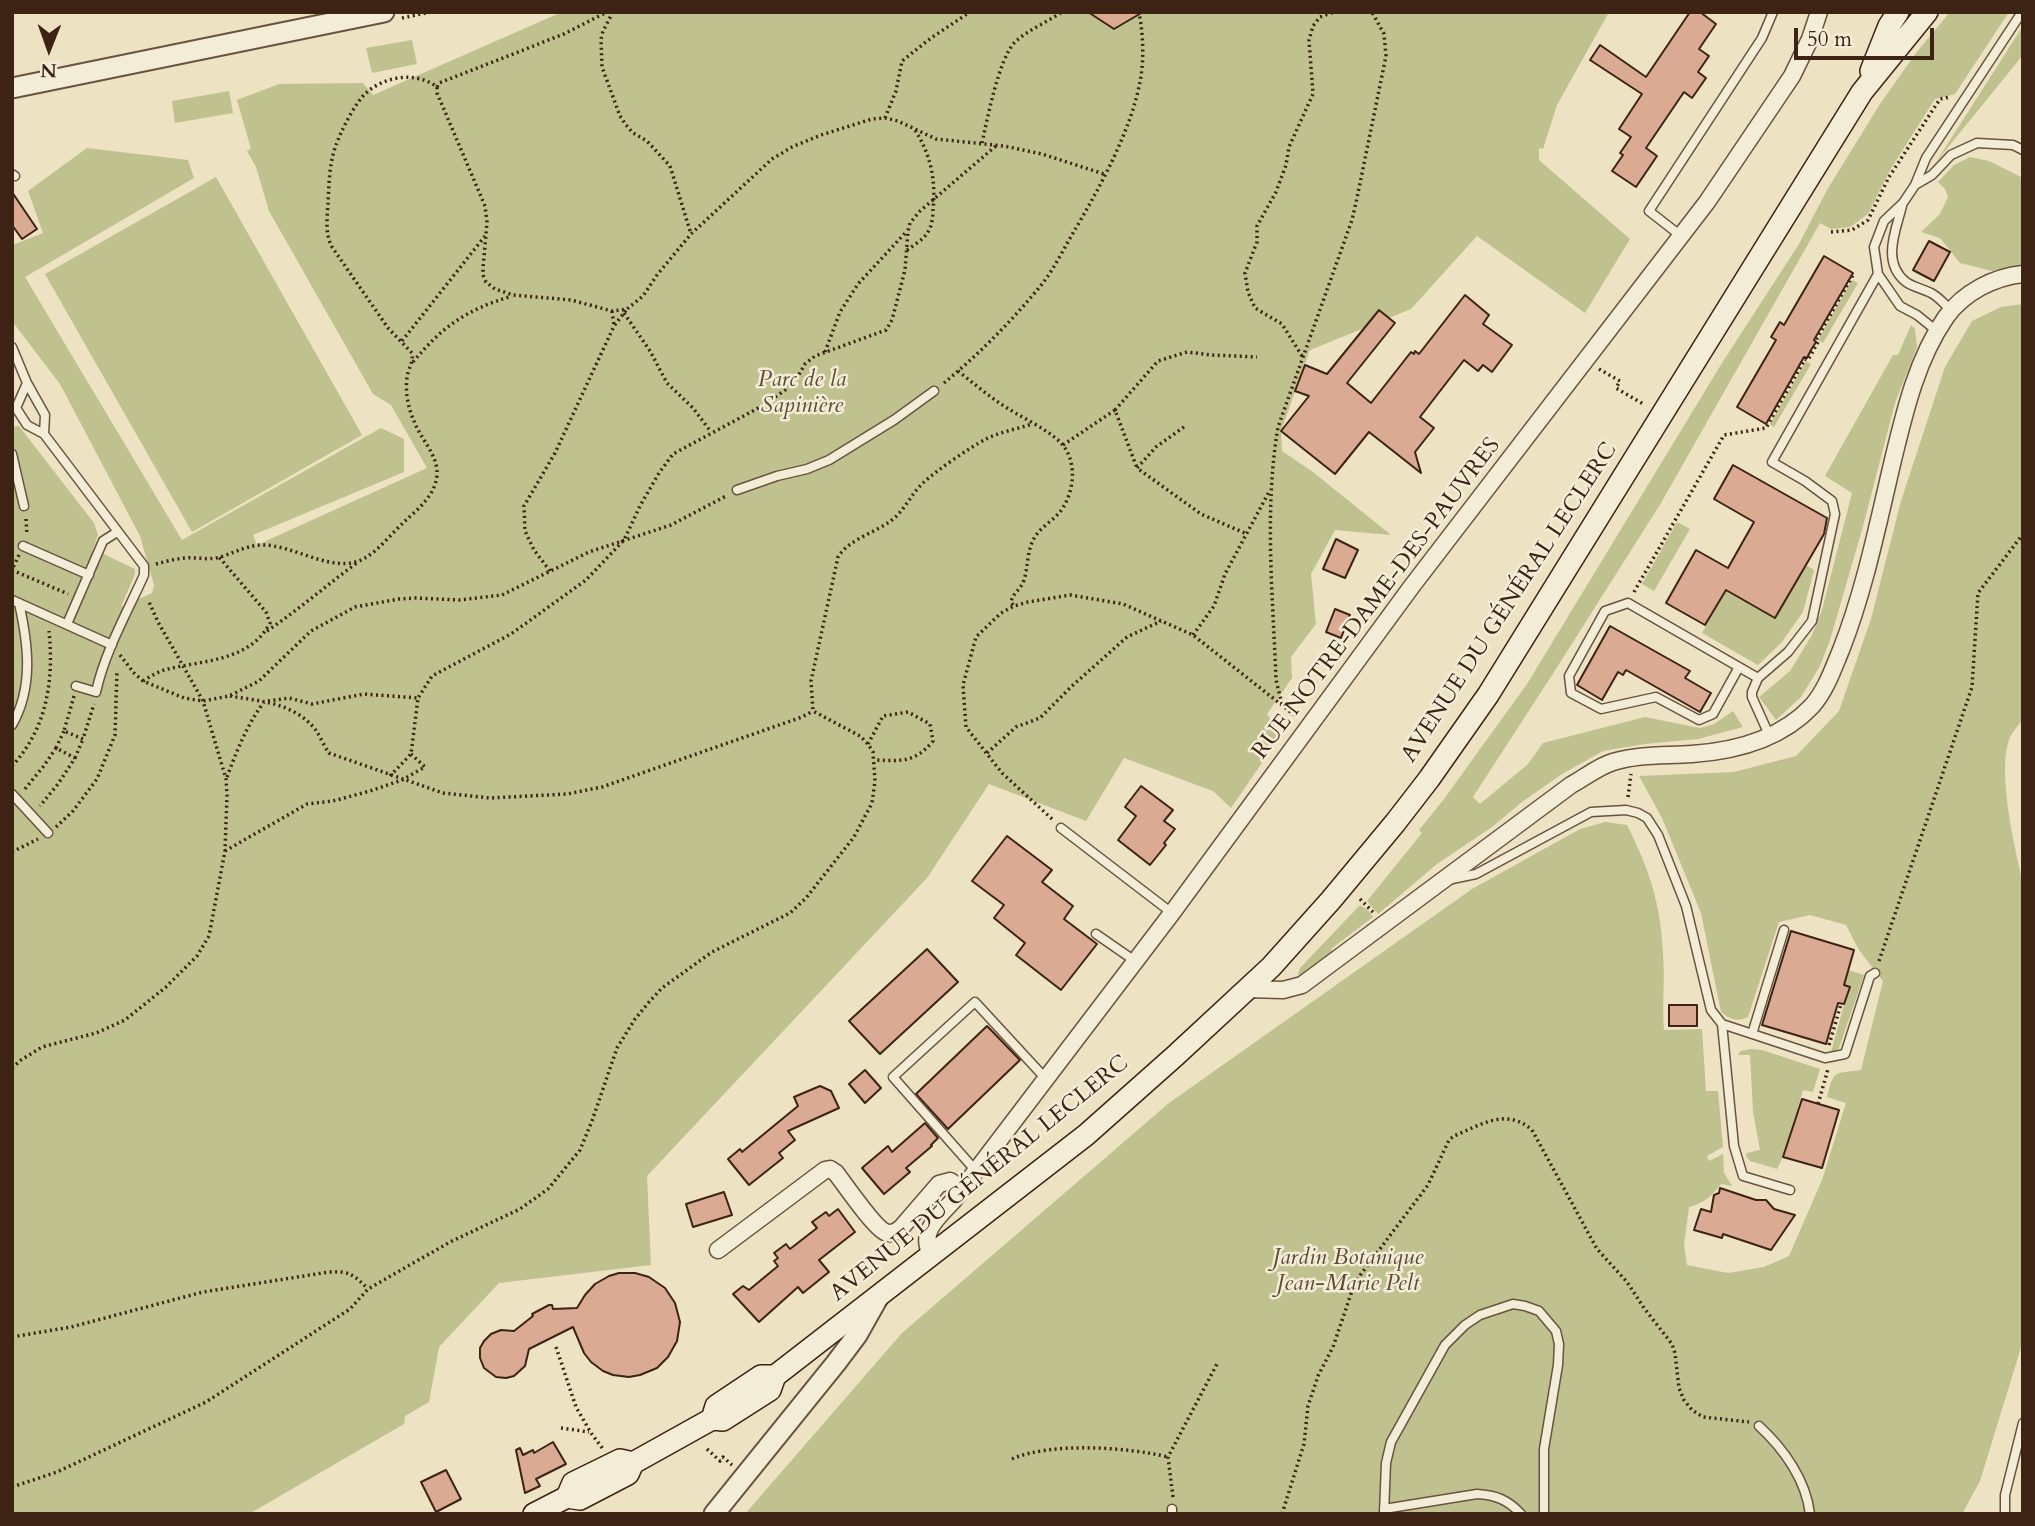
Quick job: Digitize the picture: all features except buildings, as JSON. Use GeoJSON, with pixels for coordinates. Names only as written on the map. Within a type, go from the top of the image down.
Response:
{"type":"FeatureCollection","features":[{"type":"Feature","properties":{"kind":"main road","name":"AVENUE DU GÉNÉRAL LECLERC"},"geometry":{"type":"LineString","coordinates":[[1862,92],[1889,26],[1898,12]]}},
{"type":"Feature","properties":{"kind":"main road","name":"AVENUE DU GÉNÉRAL LECLERC"},"geometry":{"type":"LineString","coordinates":[[534,1514],[567,1497],[573,1483],[620,1460],[634,1463],[712,1419],[716,1406],[761,1376],[775,1376],[1086,1135],[1175,1056],[1298,937],[1395,823],[1488,695],[1862,92],[1927,12]]}},
{"type":"Feature","properties":{"kind":"street"},"geometry":{"type":"LineString","coordinates":[[12,88],[384,12]]}},
{"type":"Feature","properties":{"kind":"street","name":"RUE NOTRE-DAME-DES-PAUVRES"},"geometry":{"type":"LineString","coordinates":[[931,1254],[926,1245],[927,1237],[938,1216],[976,1171],[1172,913],[1412,586],[1707,202],[1792,76],[1810,39],[1819,12]]}},
{"type":"Feature","properties":{"kind":"street"},"geometry":{"type":"LineString","coordinates":[[1246,989],[1283,990],[1302,985],[1571,785],[1611,762],[1649,755],[1694,754],[1743,746],[1770,737],[1795,722],[1827,685],[1850,627],[1905,410],[1920,364],[1952,311],[1973,291],[2006,276],[2023,274]]}},
{"type":"Feature","properties":{"kind":"street"},"geometry":{"type":"LineString","coordinates":[[718,1250],[825,1170],[830,1169],[875,1223],[888,1233],[901,1228],[939,1184],[950,1181],[957,1195],[951,1240]]}},
{"type":"Feature","properties":{"kind":"street"},"geometry":{"type":"LineString","coordinates":[[714,1514],[843,1354],[881,1292]]}},
{"type":"Feature","properties":{"kind":"lane"},"geometry":{"type":"LineString","coordinates":[[1681,236],[1649,211],[1762,38],[1773,12]]}},
{"type":"Feature","properties":{"kind":"lane"},"geometry":{"type":"LineString","coordinates":[[1938,332],[1917,315],[1900,306],[1878,274],[1874,247],[1884,221],[1903,203],[1915,185],[1926,158],[2022,12]]}},
{"type":"Feature","properties":{"kind":"lane"},"geometry":{"type":"LineString","coordinates":[[1915,185],[1932,176],[1951,155],[1977,142],[2013,145],[2023,150]]}},
{"type":"Feature","properties":{"kind":"lane"},"geometry":{"type":"LineString","coordinates":[[1903,203],[1892,240],[1894,268],[1906,282],[1933,294],[1952,311]]}},
{"type":"Feature","properties":{"kind":"lane"},"geometry":{"type":"LineString","coordinates":[[1770,737],[1752,697],[1752,691],[1758,678],[1788,652],[1812,621],[1835,514],[1832,501],[1772,462],[1878,274]]}},
{"type":"Feature","properties":{"kind":"lane"},"geometry":{"type":"LineString","coordinates":[[12,347],[27,383],[45,415],[44,434]]}},
{"type":"Feature","properties":{"kind":"lane"},"geometry":{"type":"LineString","coordinates":[[27,383],[14,409],[27,425],[44,434],[144,566],[144,575],[112,645],[96,692],[76,686]]}},
{"type":"Feature","properties":{"kind":"lane"},"geometry":{"type":"LineString","coordinates":[[737,490],[829,460],[894,420],[934,391]]}},
{"type":"Feature","properties":{"kind":"lane"},"geometry":{"type":"LineString","coordinates":[[12,454],[24,506]]}},
{"type":"Feature","properties":{"kind":"lane"},"geometry":{"type":"LineString","coordinates":[[67,624],[103,541],[117,532]]}},
{"type":"Feature","properties":{"kind":"lane"},"geometry":{"type":"LineString","coordinates":[[23,546],[89,575]]}},
{"type":"Feature","properties":{"kind":"lane"},"geometry":{"type":"LineString","coordinates":[[15,602],[112,645]]}},
{"type":"Feature","properties":{"kind":"lane"},"geometry":{"type":"LineString","coordinates":[[12,725],[23,699],[27,677],[27,649],[15,602]]}},
{"type":"Feature","properties":{"kind":"lane"},"geometry":{"type":"LineString","coordinates":[[1739,667],[1713,714],[1699,720],[1656,697],[1601,709],[1572,693],[1569,676],[1605,611],[1628,603],[1739,667],[1758,678]]}},
{"type":"Feature","properties":{"kind":"lane"},"geometry":{"type":"LineString","coordinates":[[14,796],[48,833]]}},
{"type":"Feature","properties":{"kind":"lane"},"geometry":{"type":"LineString","coordinates":[[1438,882],[1476,874],[1591,813],[1626,810],[1647,818],[1658,835],[1686,906],[1711,1010],[1722,1024],[1734,1146],[1743,1177],[1790,1190]]}},
{"type":"Feature","properties":{"kind":"lane"},"geometry":{"type":"LineString","coordinates":[[1061,828],[1172,913]]}},
{"type":"Feature","properties":{"kind":"lane"},"geometry":{"type":"LineString","coordinates":[[1752,1034],[1784,930]]}},
{"type":"Feature","properties":{"kind":"lane"},"geometry":{"type":"LineString","coordinates":[[1096,934],[1135,961]]}},
{"type":"Feature","properties":{"kind":"lane"},"geometry":{"type":"LineString","coordinates":[[1722,1024],[1825,1058],[1845,1054],[1870,976],[1875,973]]}},
{"type":"Feature","properties":{"kind":"lane"},"geometry":{"type":"LineString","coordinates":[[976,1171],[893,1077],[975,1002],[1046,1079]]}},
{"type":"Feature","properties":{"kind":"lane"},"geometry":{"type":"LineString","coordinates":[[1521,1514],[1511,1503],[1490,1494],[1384,1511],[1386,1463],[1391,1442],[1445,1345],[1465,1325],[1480,1315],[1513,1304],[1539,1311],[1556,1331],[1559,1344],[1544,1449],[1544,1514]]}},
{"type":"Feature","properties":{"kind":"lane"},"geometry":{"type":"LineString","coordinates":[[2005,1514],[2005,1495],[2023,1423]]}},
{"type":"Feature","properties":{"kind":"lane"},"geometry":{"type":"LineString","coordinates":[[1759,1426],[1795,1470],[1803,1485],[1810,1514]]}},
{"type":"Feature","properties":{"kind":"path"},"geometry":{"type":"LineString","coordinates":[[436,87],[439,83],[564,34],[607,12]]}},
{"type":"Feature","properties":{"kind":"path"},"geometry":{"type":"LineString","coordinates":[[613,12],[601,39],[602,67],[620,116],[626,125],[647,141],[670,166],[691,234]]}},
{"type":"Feature","properties":{"kind":"path"},"geometry":{"type":"LineString","coordinates":[[885,118],[896,90],[902,61],[970,12]]}},
{"type":"Feature","properties":{"kind":"path"},"geometry":{"type":"LineString","coordinates":[[982,143],[993,94],[1011,47],[1023,36],[1062,12]]}},
{"type":"Feature","properties":{"kind":"path"},"geometry":{"type":"LineString","coordinates":[[934,391],[1019,312],[1044,281],[1091,202],[1126,129],[1141,76],[1142,40],[1139,12]]}},
{"type":"Feature","properties":{"kind":"path"},"geometry":{"type":"LineString","coordinates":[[1317,12],[1320,17]]}},
{"type":"Feature","properties":{"kind":"path"},"geometry":{"type":"LineString","coordinates":[[1303,357],[1282,324],[1255,308],[1248,292],[1245,273],[1257,242],[1257,226],[1276,191],[1289,147],[1312,94],[1309,40],[1313,26],[1320,17],[1334,12]]}},
{"type":"Feature","properties":{"kind":"path"},"geometry":{"type":"LineString","coordinates":[[1061,828],[1021,792],[986,754],[966,727],[963,685],[976,637],[1001,613],[1028,602],[1070,595],[1123,604],[1193,635],[1282,704],[1276,680],[1270,522],[1278,427],[1352,220],[1387,46],[1372,12]]}},
{"type":"Feature","properties":{"kind":"path"},"geometry":{"type":"LineString","coordinates":[[412,364],[412,353],[388,328],[328,240],[327,225],[330,168],[336,145],[365,94],[382,83],[405,77],[428,80],[436,87],[485,206],[487,222],[483,275],[486,282],[495,289],[513,295],[571,300],[611,311],[625,311]]}},
{"type":"Feature","properties":{"kind":"path"},"geometry":{"type":"LineString","coordinates":[[1831,232],[1852,230],[1868,220],[1889,177],[1940,99],[1957,96]]}},
{"type":"Feature","properties":{"kind":"path"},"geometry":{"type":"LineString","coordinates":[[550,571],[534,550],[526,531],[524,506],[555,453],[614,326],[625,311],[643,296],[691,234],[772,159],[792,147],[857,123],[885,118],[898,121],[936,139],[997,145],[1042,154],[1104,174]]}},
{"type":"Feature","properties":{"kind":"path"},"geometry":{"type":"LineString","coordinates":[[907,250],[929,231],[935,187],[931,163],[915,129]]}},
{"type":"Feature","properties":{"kind":"path"},"geometry":{"type":"LineString","coordinates":[[390,776],[411,754],[418,698],[432,676],[511,634],[586,580],[624,540],[646,495],[673,454],[764,405],[785,390],[797,378],[805,364],[815,356],[886,330],[892,320],[905,270],[910,223],[920,211],[997,145]]}},
{"type":"Feature","properties":{"kind":"path"},"geometry":{"type":"LineString","coordinates":[[825,352],[840,312],[858,284],[908,231]]}},
{"type":"Feature","properties":{"kind":"path"},"geometry":{"type":"LineString","coordinates":[[402,341],[486,235]]}},
{"type":"Feature","properties":{"kind":"path"},"geometry":{"type":"LineString","coordinates":[[1639,584],[1724,435],[1766,428],[1805,359],[1808,360],[1818,342],[1816,340],[1853,275]]}},
{"type":"Feature","properties":{"kind":"path"},"geometry":{"type":"LineString","coordinates":[[143,681],[164,670],[225,658],[250,647],[264,633],[363,559],[424,503],[435,484],[437,468],[414,423],[408,402],[407,376],[412,364],[429,342],[459,317],[485,304],[513,295]]}},
{"type":"Feature","properties":{"kind":"path"},"geometry":{"type":"LineString","coordinates":[[611,311],[614,326]]}},
{"type":"Feature","properties":{"kind":"path"},"geometry":{"type":"LineString","coordinates":[[625,311],[667,383],[693,408],[711,433]]}},
{"type":"Feature","properties":{"kind":"path"},"geometry":{"type":"LineString","coordinates":[[1063,445],[1115,410],[1158,361],[1187,352],[1256,356]]}},
{"type":"Feature","properties":{"kind":"path"},"geometry":{"type":"LineString","coordinates":[[1600,369],[1620,381],[1616,388],[1640,402]]}},
{"type":"Feature","properties":{"kind":"path"},"geometry":{"type":"LineString","coordinates":[[958,371],[1001,404],[1058,440],[1070,458],[1073,471],[1068,495],[1062,510],[1037,534],[1030,547],[1023,585],[1012,596],[1014,606]]}},
{"type":"Feature","properties":{"kind":"path"},"geometry":{"type":"LineString","coordinates":[[1115,410],[1137,468],[1201,514],[1247,534]]}},
{"type":"Feature","properties":{"kind":"path"},"geometry":{"type":"LineString","coordinates":[[813,711],[811,681],[841,552],[892,520],[925,481],[972,447],[987,438],[1032,424]]}},
{"type":"Feature","properties":{"kind":"path"},"geometry":{"type":"LineString","coordinates":[[1137,468],[1156,447],[1184,427]]}},
{"type":"Feature","properties":{"kind":"path"},"geometry":{"type":"LineString","coordinates":[[1193,635],[1214,606],[1225,574],[1271,488]]}},
{"type":"Feature","properties":{"kind":"path"},"geometry":{"type":"LineString","coordinates":[[112,645],[143,681],[184,698],[203,701],[229,696],[259,681],[312,631],[355,607],[399,598],[459,600],[502,595],[589,552],[671,525],[737,490]]}},
{"type":"Feature","properties":{"kind":"path"},"geometry":{"type":"LineString","coordinates":[[1875,973],[1972,687],[1978,593],[2023,534]]}},
{"type":"Feature","properties":{"kind":"path"},"geometry":{"type":"LineString","coordinates":[[144,566],[182,558],[219,557],[244,547],[260,545],[282,547],[323,561],[346,563],[363,559]]}},
{"type":"Feature","properties":{"kind":"path"},"geometry":{"type":"LineString","coordinates":[[219,557],[266,612],[270,623],[264,633]]}},
{"type":"Feature","properties":{"kind":"path"},"geometry":{"type":"LineString","coordinates":[[12,570],[78,599]]}},
{"type":"Feature","properties":{"kind":"path"},"geometry":{"type":"LineString","coordinates":[[12,1068],[42,1047],[96,1033],[125,1020],[166,987],[197,956],[205,945],[213,923],[225,851],[226,779],[203,701],[158,622],[140,583]]}},
{"type":"Feature","properties":{"kind":"path"},"geometry":{"type":"LineString","coordinates":[[12,766],[29,744],[45,709],[51,662],[47,615]]}},
{"type":"Feature","properties":{"kind":"path"},"geometry":{"type":"LineString","coordinates":[[986,754],[1016,727],[1040,719],[1127,637],[1161,621]]}},
{"type":"Feature","properties":{"kind":"path"},"geometry":{"type":"LineString","coordinates":[[12,852],[48,833],[73,811],[97,779],[115,735],[118,676],[112,645]]}},
{"type":"Feature","properties":{"kind":"path"},"geometry":{"type":"LineString","coordinates":[[14,796],[43,767],[55,748],[64,732],[76,686]]}},
{"type":"Feature","properties":{"kind":"path"},"geometry":{"type":"LineString","coordinates":[[31,815],[50,794],[75,758],[96,692]]}},
{"type":"Feature","properties":{"kind":"path"},"geometry":{"type":"LineString","coordinates":[[226,779],[240,742],[254,715],[266,701],[289,698],[312,704],[364,694],[418,698]]}},
{"type":"Feature","properties":{"kind":"path"},"geometry":{"type":"LineString","coordinates":[[229,696],[266,701],[289,709],[314,728],[329,753],[443,793],[490,798],[567,794],[602,787],[802,718],[813,711]]}},
{"type":"Feature","properties":{"kind":"path"},"geometry":{"type":"LineString","coordinates":[[12,1487],[57,1472],[206,1402],[349,1309],[368,1289],[450,1242],[520,1209],[548,1189],[580,1150],[614,1055],[635,1019],[662,989],[712,952],[779,919],[806,898],[854,837],[872,803],[874,760],[868,744],[860,736],[813,711]]}},
{"type":"Feature","properties":{"kind":"path"},"geometry":{"type":"LineString","coordinates":[[868,744],[883,716],[908,712],[930,724],[933,741],[923,753],[902,761],[874,760]]}},
{"type":"Feature","properties":{"kind":"path"},"geometry":{"type":"LineString","coordinates":[[64,732],[83,739]]}},
{"type":"Feature","properties":{"kind":"path"},"geometry":{"type":"LineString","coordinates":[[55,748],[75,758]]}},
{"type":"Feature","properties":{"kind":"path"},"geometry":{"type":"LineString","coordinates":[[225,851],[307,803],[333,801],[402,780],[425,767],[411,754]]}},
{"type":"Feature","properties":{"kind":"path"},"geometry":{"type":"LineString","coordinates":[[1626,810],[1631,777]]}},
{"type":"Feature","properties":{"kind":"path"},"geometry":{"type":"LineString","coordinates":[[1360,899],[1370,908]]}},
{"type":"Feature","properties":{"kind":"path"},"geometry":{"type":"LineString","coordinates":[[1825,1058],[1841,1004]]}},
{"type":"Feature","properties":{"kind":"path"},"geometry":{"type":"LineString","coordinates":[[1818,1104],[1824,1085]]}},
{"type":"Feature","properties":{"kind":"path"},"geometry":{"type":"LineString","coordinates":[[1282,1514],[1304,1444],[1308,1406],[1318,1376],[1333,1347],[1355,1282],[1428,1185],[1449,1140],[1493,1120],[1516,1120],[1532,1130],[1597,1249],[1627,1282],[1672,1344],[1679,1388],[1684,1401],[1703,1417],[1752,1422],[1759,1426]]}},
{"type":"Feature","properties":{"kind":"path"},"geometry":{"type":"LineString","coordinates":[[12,1337],[71,1327],[203,1292],[330,1272],[355,1276],[368,1289]]}},
{"type":"Feature","properties":{"kind":"path"},"geometry":{"type":"LineString","coordinates":[[556,1347],[576,1407],[596,1439]]}},
{"type":"Feature","properties":{"kind":"path"},"geometry":{"type":"LineString","coordinates":[[1172,1512],[1168,1457],[1218,1362]]}},
{"type":"Feature","properties":{"kind":"path"},"geometry":{"type":"LineString","coordinates":[[561,1428],[591,1433]]}},
{"type":"Feature","properties":{"kind":"path"},"geometry":{"type":"LineString","coordinates":[[1012,1459],[1024,1454],[1051,1450],[1122,1448],[1168,1457]]}},
{"type":"Feature","properties":{"kind":"path"},"geometry":{"type":"LineString","coordinates":[[707,1449],[720,1461],[723,1457],[729,1463]]}},
{"type":"Feature","properties":{"kind":"green space","name":"Parc de la Sapinière"},"geometry":{"type":"Polygon","coordinates":[[[562,12],[1609,12],[1557,105],[1543,149],[1539,148],[1539,160],[1630,239],[1585,313],[1477,236],[1411,309],[1310,350],[1281,431],[1282,451],[1313,472],[1391,535],[1335,530],[1311,574],[1316,624],[1291,657],[1292,678],[1267,714],[1281,735],[1231,808],[1213,791],[1124,758],[1086,821],[989,784],[927,878],[647,1176],[651,1265],[499,1283],[439,1347],[429,1402],[405,1416],[404,1424],[249,1514],[12,1514],[12,427],[19,426],[94,523],[98,535],[93,549],[135,569],[121,607],[152,593],[154,585],[140,536],[60,384],[12,321],[12,243],[43,233],[28,191],[87,148],[188,160],[194,178],[25,277],[182,540],[381,428],[404,439],[404,472],[253,535],[257,545],[427,468],[391,405],[373,394],[269,211],[256,167],[247,151],[251,149],[237,100],[279,84],[363,83],[373,95],[562,12]]]}},
{"type":"Feature","properties":{"kind":"green space"},"geometry":{"type":"Polygon","coordinates":[[[1950,12],[2009,12],[1955,94],[1935,99],[1890,170],[1868,214],[1850,227],[1831,229],[1820,223],[1661,503],[1473,797],[1480,804],[1528,764],[1543,743],[1645,717],[1700,728],[1714,724],[1733,711],[1743,727],[1698,739],[1603,751],[1562,774],[1522,802],[1492,827],[1437,864],[1378,914],[1367,901],[1422,833],[1419,830],[1527,684],[1722,363],[1799,244],[1827,190],[1880,104],[1916,53],[1950,12]]]}},
{"type":"Feature","properties":{"kind":"green space"},"geometry":{"type":"Polygon","coordinates":[[[2021,29],[2023,55],[1936,162],[2021,29]]]}},
{"type":"Feature","properties":{"kind":"green space"},"geometry":{"type":"Polygon","coordinates":[[[412,40],[417,64],[372,73],[366,48],[412,40]]]}},
{"type":"Feature","properties":{"kind":"green space"},"geometry":{"type":"Polygon","coordinates":[[[229,91],[233,113],[175,123],[172,101],[229,91]]]}},
{"type":"Feature","properties":{"kind":"green space"},"geometry":{"type":"Polygon","coordinates":[[[1970,157],[1989,161],[2023,178],[2023,266],[1992,271],[1960,263],[1940,238],[1921,232],[1940,214],[1948,197],[1938,182],[1954,165],[1970,157]]]}},
{"type":"Feature","properties":{"kind":"green space"},"geometry":{"type":"Polygon","coordinates":[[[216,177],[362,435],[192,532],[45,274],[216,177]]]}},
{"type":"Feature","properties":{"kind":"green space"},"geometry":{"type":"Polygon","coordinates":[[[1852,280],[1858,283],[1823,343],[1818,340],[1852,280]]]}},
{"type":"Feature","properties":{"kind":"green space","name":"Jardin Botanique Jean-Marie Pelt"},"geometry":{"type":"Polygon","coordinates":[[[2023,304],[2023,719],[2010,737],[2005,769],[2008,810],[2023,884],[2023,1341],[1980,1481],[1962,1514],[745,1514],[902,1333],[1169,1103],[1472,889],[1580,829],[1605,822],[1627,825],[1642,856],[1652,887],[1662,936],[1664,1030],[1702,1029],[1706,1091],[1718,1091],[1723,1147],[1707,1156],[1709,1161],[1723,1154],[1724,1173],[1732,1186],[1721,1184],[1707,1199],[1689,1207],[1684,1245],[1687,1265],[1728,1273],[1764,1267],[1789,1256],[1822,1180],[1846,1103],[1827,1097],[1831,1082],[1836,1074],[1861,1070],[1883,981],[1859,950],[1846,925],[1810,915],[1779,922],[1748,1017],[1734,1019],[1721,1012],[1701,913],[1662,818],[1639,776],[1734,772],[1796,756],[1839,711],[1871,619],[1901,501],[1945,367],[1972,321],[2001,307],[2023,304]]]}},
{"type":"Feature","properties":{"kind":"green space"},"geometry":{"type":"Polygon","coordinates":[[[1911,325],[1915,329],[1917,347],[1895,403],[1830,640],[1820,666],[1801,697],[1776,720],[1759,697],[1790,671],[1812,635],[1822,610],[1852,493],[1825,476],[1893,355],[1898,355],[1911,325]]]}},
{"type":"Feature","properties":{"kind":"green space"},"geometry":{"type":"Polygon","coordinates":[[[1806,361],[1811,364],[1774,427],[1770,424],[1806,361]]]}},
{"type":"Feature","properties":{"kind":"green space"},"geometry":{"type":"Polygon","coordinates":[[[1677,522],[1690,529],[1654,591],[1642,584],[1677,522]]]}},
{"type":"Feature","properties":{"kind":"green space"},"geometry":{"type":"Polygon","coordinates":[[[1806,565],[1814,570],[1803,612],[1781,643],[1758,665],[1702,633],[1726,590],[1775,618],[1806,565]]]}},
{"type":"Feature","properties":{"kind":"green space"},"geometry":{"type":"Polygon","coordinates":[[[1360,905],[1373,917],[1331,949],[1335,954],[1300,979],[1300,968],[1360,905]]]}},
{"type":"Feature","properties":{"kind":"green space"},"geometry":{"type":"Polygon","coordinates":[[[1848,970],[1864,975],[1839,1048],[1832,1053],[1849,987],[1844,985],[1848,970]]]}},
{"type":"Feature","properties":{"kind":"green space"},"geometry":{"type":"Polygon","coordinates":[[[1762,1050],[1820,1069],[1813,1092],[1803,1090],[1777,1169],[1750,1161],[1746,1156],[1747,1153],[1760,1150],[1753,1112],[1750,1055],[1738,1055],[1741,1051],[1762,1050]]]}}]}
